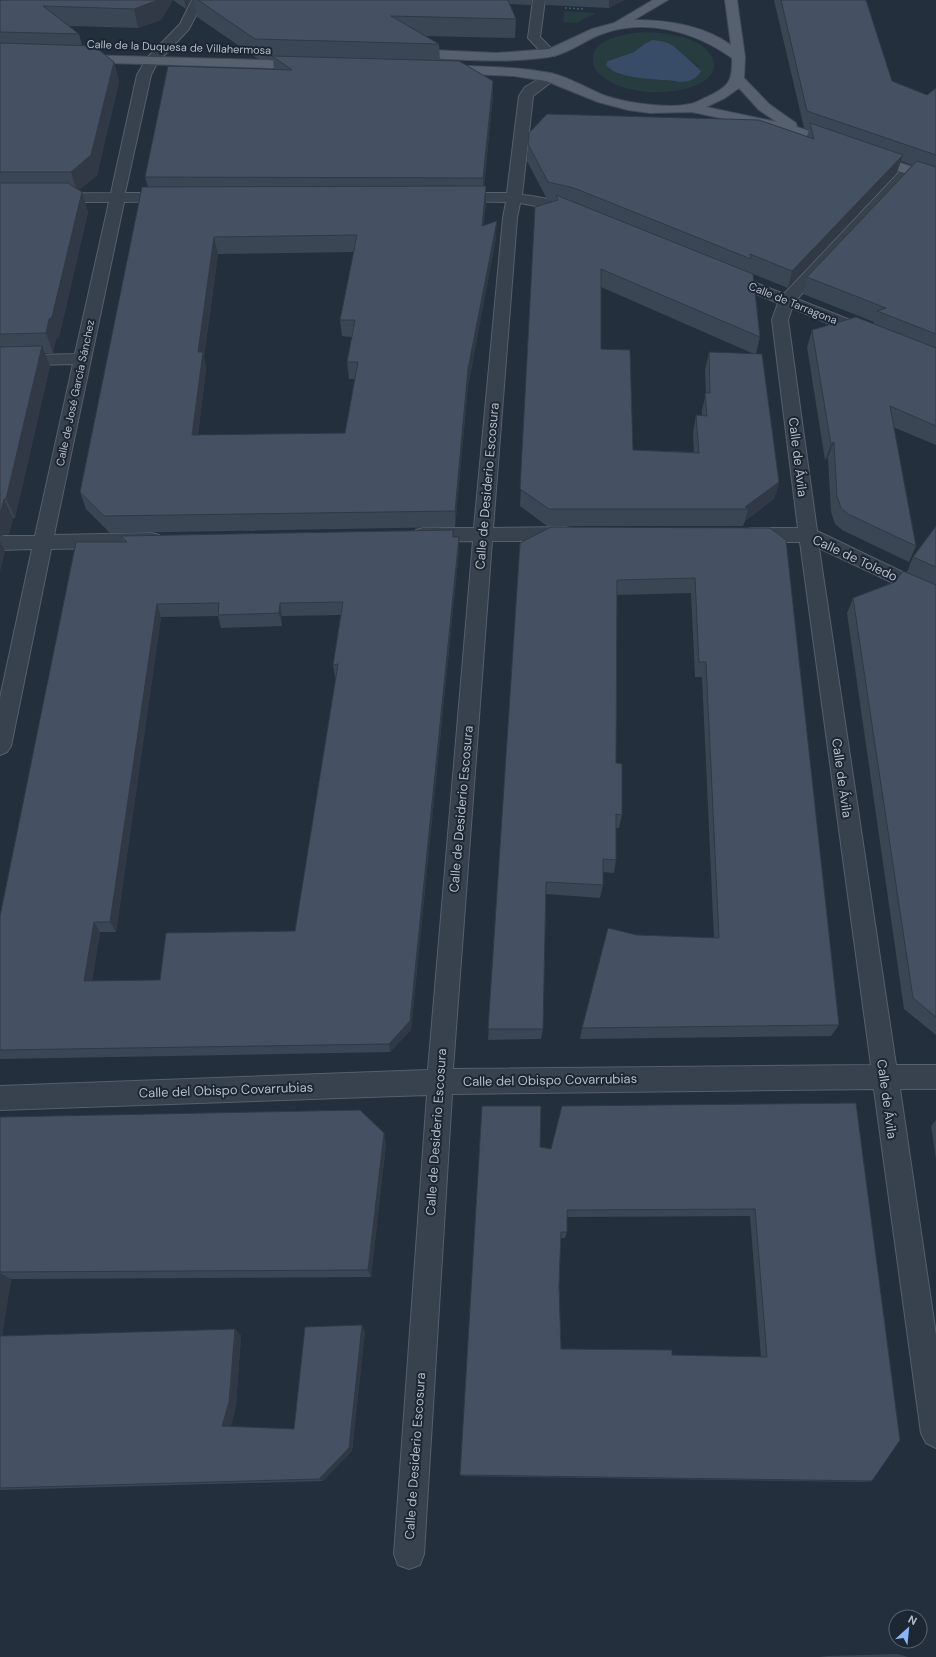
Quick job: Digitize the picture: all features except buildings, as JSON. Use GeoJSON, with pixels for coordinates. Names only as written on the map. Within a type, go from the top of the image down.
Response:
{"type":"FeatureCollection","features":[{"type":"Feature","properties":{"kind":"main road"},"geometry":{"type":"LineString","coordinates":[[612,27],[662,0]]}},
{"type":"Feature","properties":{"kind":"main road"},"geometry":{"type":"LineString","coordinates":[[692,108],[725,92],[738,79],[740,67],[737,56],[731,0]]}},
{"type":"Feature","properties":{"kind":"main road"},"geometry":{"type":"LineString","coordinates":[[393,53],[493,56],[550,53],[595,32],[612,27],[649,24],[678,28],[697,33],[719,43],[737,56]]}},
{"type":"Feature","properties":{"kind":"main road","name":"Calle de la Duquesa de Villahermosa"},"geometry":{"type":"LineString","coordinates":[[150,46],[180,47]]}},
{"type":"Feature","properties":{"kind":"main road"},"geometry":{"type":"LineString","coordinates":[[549,77],[550,53]]}},
{"type":"Feature","properties":{"kind":"main road","name":"Calle de la Duquesa de Villahermosa"},"geometry":{"type":"LineString","coordinates":[[67,59],[314,66]]}},
{"type":"Feature","properties":{"kind":"main road"},"geometry":{"type":"LineString","coordinates":[[433,69],[514,72],[549,77],[603,99],[628,106],[650,109],[692,108],[798,131],[936,180]]}},
{"type":"Feature","properties":{"kind":"main road"},"geometry":{"type":"LineString","coordinates":[[738,79],[764,107],[798,131]]}},
{"type":"Feature","properties":{"kind":"street","name":"Calle de José García Sánchez"},"geometry":{"type":"LineString","coordinates":[[0,746],[144,75],[152,61],[188,22],[198,0]]}},
{"type":"Feature","properties":{"kind":"street"},"geometry":{"type":"LineString","coordinates":[[539,0],[534,38],[550,53]]}},
{"type":"Feature","properties":{"kind":"street","name":"Calle de Desiderio Escosura"},"geometry":{"type":"LineString","coordinates":[[408,1554],[440,1082],[483,534],[510,218],[515,197],[526,96],[530,90],[549,77]]}},
{"type":"Feature","properties":{"kind":"street","name":"Calle de Ávila"},"geometry":{"type":"LineString","coordinates":[[909,170],[786,301],[780,320],[808,535],[884,1078],[936,1432]]}},
{"type":"Feature","properties":{"kind":"street"},"geometry":{"type":"LineString","coordinates":[[0,198],[186,197]]}},
{"type":"Feature","properties":{"kind":"street"},"geometry":{"type":"LineString","coordinates":[[441,197],[515,197],[555,206],[588,219]]}},
{"type":"Feature","properties":{"kind":"street","name":"Calle de Tarragona"},"geometry":{"type":"LineString","coordinates":[[711,270],[878,338]]}},
{"type":"Feature","properties":{"kind":"street"},"geometry":{"type":"LineString","coordinates":[[0,361],[82,359]]}},
{"type":"Feature","properties":{"kind":"street"},"geometry":{"type":"LineString","coordinates":[[407,535],[586,534]]}},
{"type":"Feature","properties":{"kind":"street","name":"Calle de Toledo"},"geometry":{"type":"LineString","coordinates":[[730,535],[808,535],[936,596]]}},
{"type":"Feature","properties":{"kind":"street"},"geometry":{"type":"LineString","coordinates":[[0,542],[169,540]]}},
{"type":"Feature","properties":{"kind":"street","name":"Calle del Obispo Covarrubias"},"geometry":{"type":"LineString","coordinates":[[0,1098],[440,1082],[936,1077]]}},
{"type":"Feature","properties":{"kind":"green space"},"geometry":{"type":"Polygon","coordinates":[[[564,11],[596,13],[576,23],[563,22],[564,11]]]}},
{"type":"Feature","properties":{"kind":"green space"},"geometry":{"type":"Polygon","coordinates":[[[636,33],[662,33],[691,40],[707,50],[712,57],[714,64],[713,71],[699,84],[669,92],[639,91],[611,82],[595,69],[593,55],[597,48],[610,39],[636,33]],[[649,41],[634,52],[608,61],[614,71],[630,76],[680,82],[699,67],[676,49],[649,41]]]}},
{"type":"Feature","properties":{"kind":"water"},"geometry":{"type":"Polygon","coordinates":[[[653,40],[666,42],[672,45],[700,69],[701,71],[699,74],[692,80],[680,82],[640,78],[620,74],[606,65],[608,61],[634,52],[646,43],[653,40]]]}}]}
